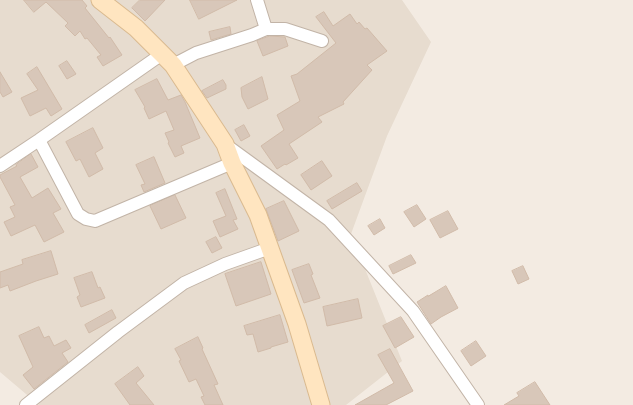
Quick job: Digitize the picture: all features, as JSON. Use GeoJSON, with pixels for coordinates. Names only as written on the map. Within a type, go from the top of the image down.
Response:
{"type":"FeatureCollection","features":[{"type":"Feature","properties":{"kind":"street"},"geometry":{"type":"LineString","coordinates":[[100,0],[136,28],[168,59],[225,144],[232,163],[258,215],[297,324],[321,405]]}},
{"type":"Feature","properties":{"kind":"street"},"geometry":{"type":"LineString","coordinates":[[257,0],[266,29]]}},
{"type":"Feature","properties":{"kind":"street"},"geometry":{"type":"LineString","coordinates":[[0,166],[38,140],[168,59],[196,53],[266,29],[285,29],[322,41]]}},
{"type":"Feature","properties":{"kind":"street"},"geometry":{"type":"LineString","coordinates":[[38,140],[78,214],[86,219],[95,221],[232,163]]}},
{"type":"Feature","properties":{"kind":"street"},"geometry":{"type":"LineString","coordinates":[[225,144],[329,220],[413,312],[478,405]]}},
{"type":"Feature","properties":{"kind":"street"},"geometry":{"type":"LineString","coordinates":[[26,405],[118,332],[184,283],[225,264],[270,248]]}},
{"type":"Feature","properties":{"kind":"shaded area"},"geometry":{"type":"Polygon","coordinates":[[[0,0],[402,0],[431,42],[387,136],[351,234],[402,361],[346,405],[39,405],[0,372],[0,0]]]}},
{"type":"Feature","properties":{"kind":"building"},"geometry":{"type":"Polygon","coordinates":[[[24,0],[82,0],[87,6],[85,8],[109,38],[110,37],[122,55],[103,66],[97,57],[101,55],[87,38],[85,39],[80,31],[75,36],[65,26],[68,23],[46,2],[34,12],[24,0]]]}},
{"type":"Feature","properties":{"kind":"building"},"geometry":{"type":"Polygon","coordinates":[[[140,0],[165,0],[145,21],[132,8],[140,0]]]}},
{"type":"Feature","properties":{"kind":"building"},"geometry":{"type":"Polygon","coordinates":[[[190,0],[237,0],[199,19],[190,0]]]}},
{"type":"Feature","properties":{"kind":"building"},"geometry":{"type":"Polygon","coordinates":[[[324,12],[333,26],[350,14],[357,24],[359,22],[365,29],[367,28],[387,51],[367,65],[372,70],[343,102],[344,104],[318,117],[322,122],[289,144],[298,158],[277,169],[261,146],[284,130],[277,115],[300,101],[291,76],[297,74],[336,43],[316,17],[324,12]]]}},
{"type":"Feature","properties":{"kind":"building"},"geometry":{"type":"Polygon","coordinates":[[[230,27],[231,34],[211,40],[209,32],[230,27]]]}},
{"type":"Feature","properties":{"kind":"building"},"geometry":{"type":"Polygon","coordinates":[[[270,36],[285,37],[288,46],[263,56],[257,41],[270,36]]]}},
{"type":"Feature","properties":{"kind":"building"},"geometry":{"type":"Polygon","coordinates":[[[67,61],[76,74],[67,79],[59,66],[67,61]]]}},
{"type":"Feature","properties":{"kind":"building"},"geometry":{"type":"Polygon","coordinates":[[[37,67],[62,109],[51,116],[46,108],[30,116],[21,98],[38,90],[27,74],[37,67]]]}},
{"type":"Feature","properties":{"kind":"building"},"geometry":{"type":"Polygon","coordinates":[[[0,72],[12,92],[3,97],[0,92],[0,72]]]}},
{"type":"Feature","properties":{"kind":"building"},"geometry":{"type":"Polygon","coordinates":[[[262,77],[268,99],[248,109],[242,97],[241,88],[262,77]]]}},
{"type":"Feature","properties":{"kind":"building"},"geometry":{"type":"Polygon","coordinates":[[[157,79],[168,100],[181,95],[200,138],[181,146],[184,153],[175,157],[165,133],[174,130],[166,111],[149,119],[144,108],[145,107],[135,90],[157,79]]]}},
{"type":"Feature","properties":{"kind":"building"},"geometry":{"type":"Polygon","coordinates":[[[223,80],[226,85],[226,89],[207,98],[202,91],[223,80]]]}},
{"type":"Feature","properties":{"kind":"building"},"geometry":{"type":"Polygon","coordinates":[[[244,125],[250,136],[241,141],[235,130],[244,125]]]}},
{"type":"Feature","properties":{"kind":"building"},"geometry":{"type":"Polygon","coordinates":[[[93,128],[103,148],[95,153],[103,169],[89,177],[80,159],[76,161],[66,142],[93,128]]]}},
{"type":"Feature","properties":{"kind":"building"},"geometry":{"type":"Polygon","coordinates":[[[31,154],[38,167],[20,177],[32,198],[48,188],[61,209],[53,213],[64,232],[44,242],[35,225],[11,236],[4,222],[15,217],[10,207],[15,205],[0,175],[17,166],[16,165],[31,154]]]}},
{"type":"Feature","properties":{"kind":"building"},"geometry":{"type":"Polygon","coordinates":[[[154,157],[165,183],[144,192],[141,185],[145,184],[136,165],[154,157]]]}},
{"type":"Feature","properties":{"kind":"building"},"geometry":{"type":"Polygon","coordinates":[[[322,161],[332,176],[311,190],[301,175],[322,161]]]}},
{"type":"Feature","properties":{"kind":"building"},"geometry":{"type":"Polygon","coordinates":[[[357,183],[362,191],[332,209],[327,201],[357,183]]]}},
{"type":"Feature","properties":{"kind":"building"},"geometry":{"type":"Polygon","coordinates":[[[225,189],[237,219],[233,220],[238,229],[220,237],[213,221],[226,216],[216,193],[225,189]]]}},
{"type":"Feature","properties":{"kind":"building"},"geometry":{"type":"Polygon","coordinates":[[[175,195],[186,218],[161,229],[150,206],[175,195]]]}},
{"type":"Feature","properties":{"kind":"building"},"geometry":{"type":"Polygon","coordinates":[[[284,201],[299,231],[278,241],[266,209],[284,201]]]}},
{"type":"Feature","properties":{"kind":"building"},"geometry":{"type":"Polygon","coordinates":[[[417,205],[426,219],[414,227],[404,212],[417,205]]]}},
{"type":"Feature","properties":{"kind":"building"},"geometry":{"type":"Polygon","coordinates":[[[448,211],[458,229],[440,238],[430,220],[448,211]]]}},
{"type":"Feature","properties":{"kind":"building"},"geometry":{"type":"Polygon","coordinates":[[[380,219],[385,228],[374,235],[368,226],[380,219]]]}},
{"type":"Feature","properties":{"kind":"building"},"geometry":{"type":"Polygon","coordinates":[[[216,237],[222,248],[212,253],[206,242],[216,237]]]}},
{"type":"Feature","properties":{"kind":"building"},"geometry":{"type":"Polygon","coordinates":[[[51,251],[58,274],[10,291],[8,285],[0,288],[0,272],[23,264],[22,260],[51,251]]]}},
{"type":"Feature","properties":{"kind":"building"},"geometry":{"type":"Polygon","coordinates":[[[411,255],[416,263],[393,274],[389,266],[411,255]]]}},
{"type":"Feature","properties":{"kind":"building"},"geometry":{"type":"Polygon","coordinates":[[[261,262],[271,294],[236,306],[225,274],[261,262]]]}},
{"type":"Feature","properties":{"kind":"building"},"geometry":{"type":"Polygon","coordinates":[[[309,264],[313,274],[311,275],[320,298],[304,303],[292,270],[309,264]]]}},
{"type":"Feature","properties":{"kind":"building"},"geometry":{"type":"Polygon","coordinates":[[[523,266],[529,279],[518,284],[512,271],[523,266]]]}},
{"type":"Feature","properties":{"kind":"building"},"geometry":{"type":"Polygon","coordinates":[[[92,272],[98,288],[100,287],[105,298],[81,307],[77,297],[80,295],[74,278],[92,272]]]}},
{"type":"Feature","properties":{"kind":"building"},"geometry":{"type":"Polygon","coordinates":[[[446,286],[458,308],[431,324],[417,302],[446,286]]]}},
{"type":"Feature","properties":{"kind":"building"},"geometry":{"type":"Polygon","coordinates":[[[358,299],[362,318],[327,326],[323,307],[358,299]]]}},
{"type":"Feature","properties":{"kind":"building"},"geometry":{"type":"Polygon","coordinates":[[[112,310],[116,318],[89,333],[85,325],[112,310]]]}},
{"type":"Feature","properties":{"kind":"building"},"geometry":{"type":"Polygon","coordinates":[[[280,315],[288,342],[258,352],[253,334],[247,335],[244,326],[280,315]]]}},
{"type":"Feature","properties":{"kind":"building"},"geometry":{"type":"Polygon","coordinates":[[[401,317],[414,337],[395,348],[383,326],[401,317]]]}},
{"type":"Feature","properties":{"kind":"building"},"geometry":{"type":"Polygon","coordinates":[[[39,327],[44,338],[49,336],[54,346],[66,340],[71,348],[62,353],[68,362],[34,389],[23,375],[33,367],[19,336],[39,327]]]}},
{"type":"Feature","properties":{"kind":"building"},"geometry":{"type":"Polygon","coordinates":[[[198,337],[218,384],[214,385],[223,405],[205,405],[201,397],[204,396],[196,379],[189,382],[179,361],[181,360],[175,349],[198,337]]]}},
{"type":"Feature","properties":{"kind":"building"},"geometry":{"type":"Polygon","coordinates":[[[476,341],[486,356],[471,366],[461,351],[476,341]]]}},
{"type":"Feature","properties":{"kind":"building"},"geometry":{"type":"Polygon","coordinates":[[[390,349],[413,391],[386,405],[355,405],[394,383],[378,355],[390,349]]]}},
{"type":"Feature","properties":{"kind":"building"},"geometry":{"type":"Polygon","coordinates":[[[138,367],[144,376],[136,383],[154,405],[130,405],[115,384],[138,367]]]}},
{"type":"Feature","properties":{"kind":"building"},"geometry":{"type":"Polygon","coordinates":[[[535,382],[550,405],[504,405],[519,396],[517,393],[535,382]]]}}]}
